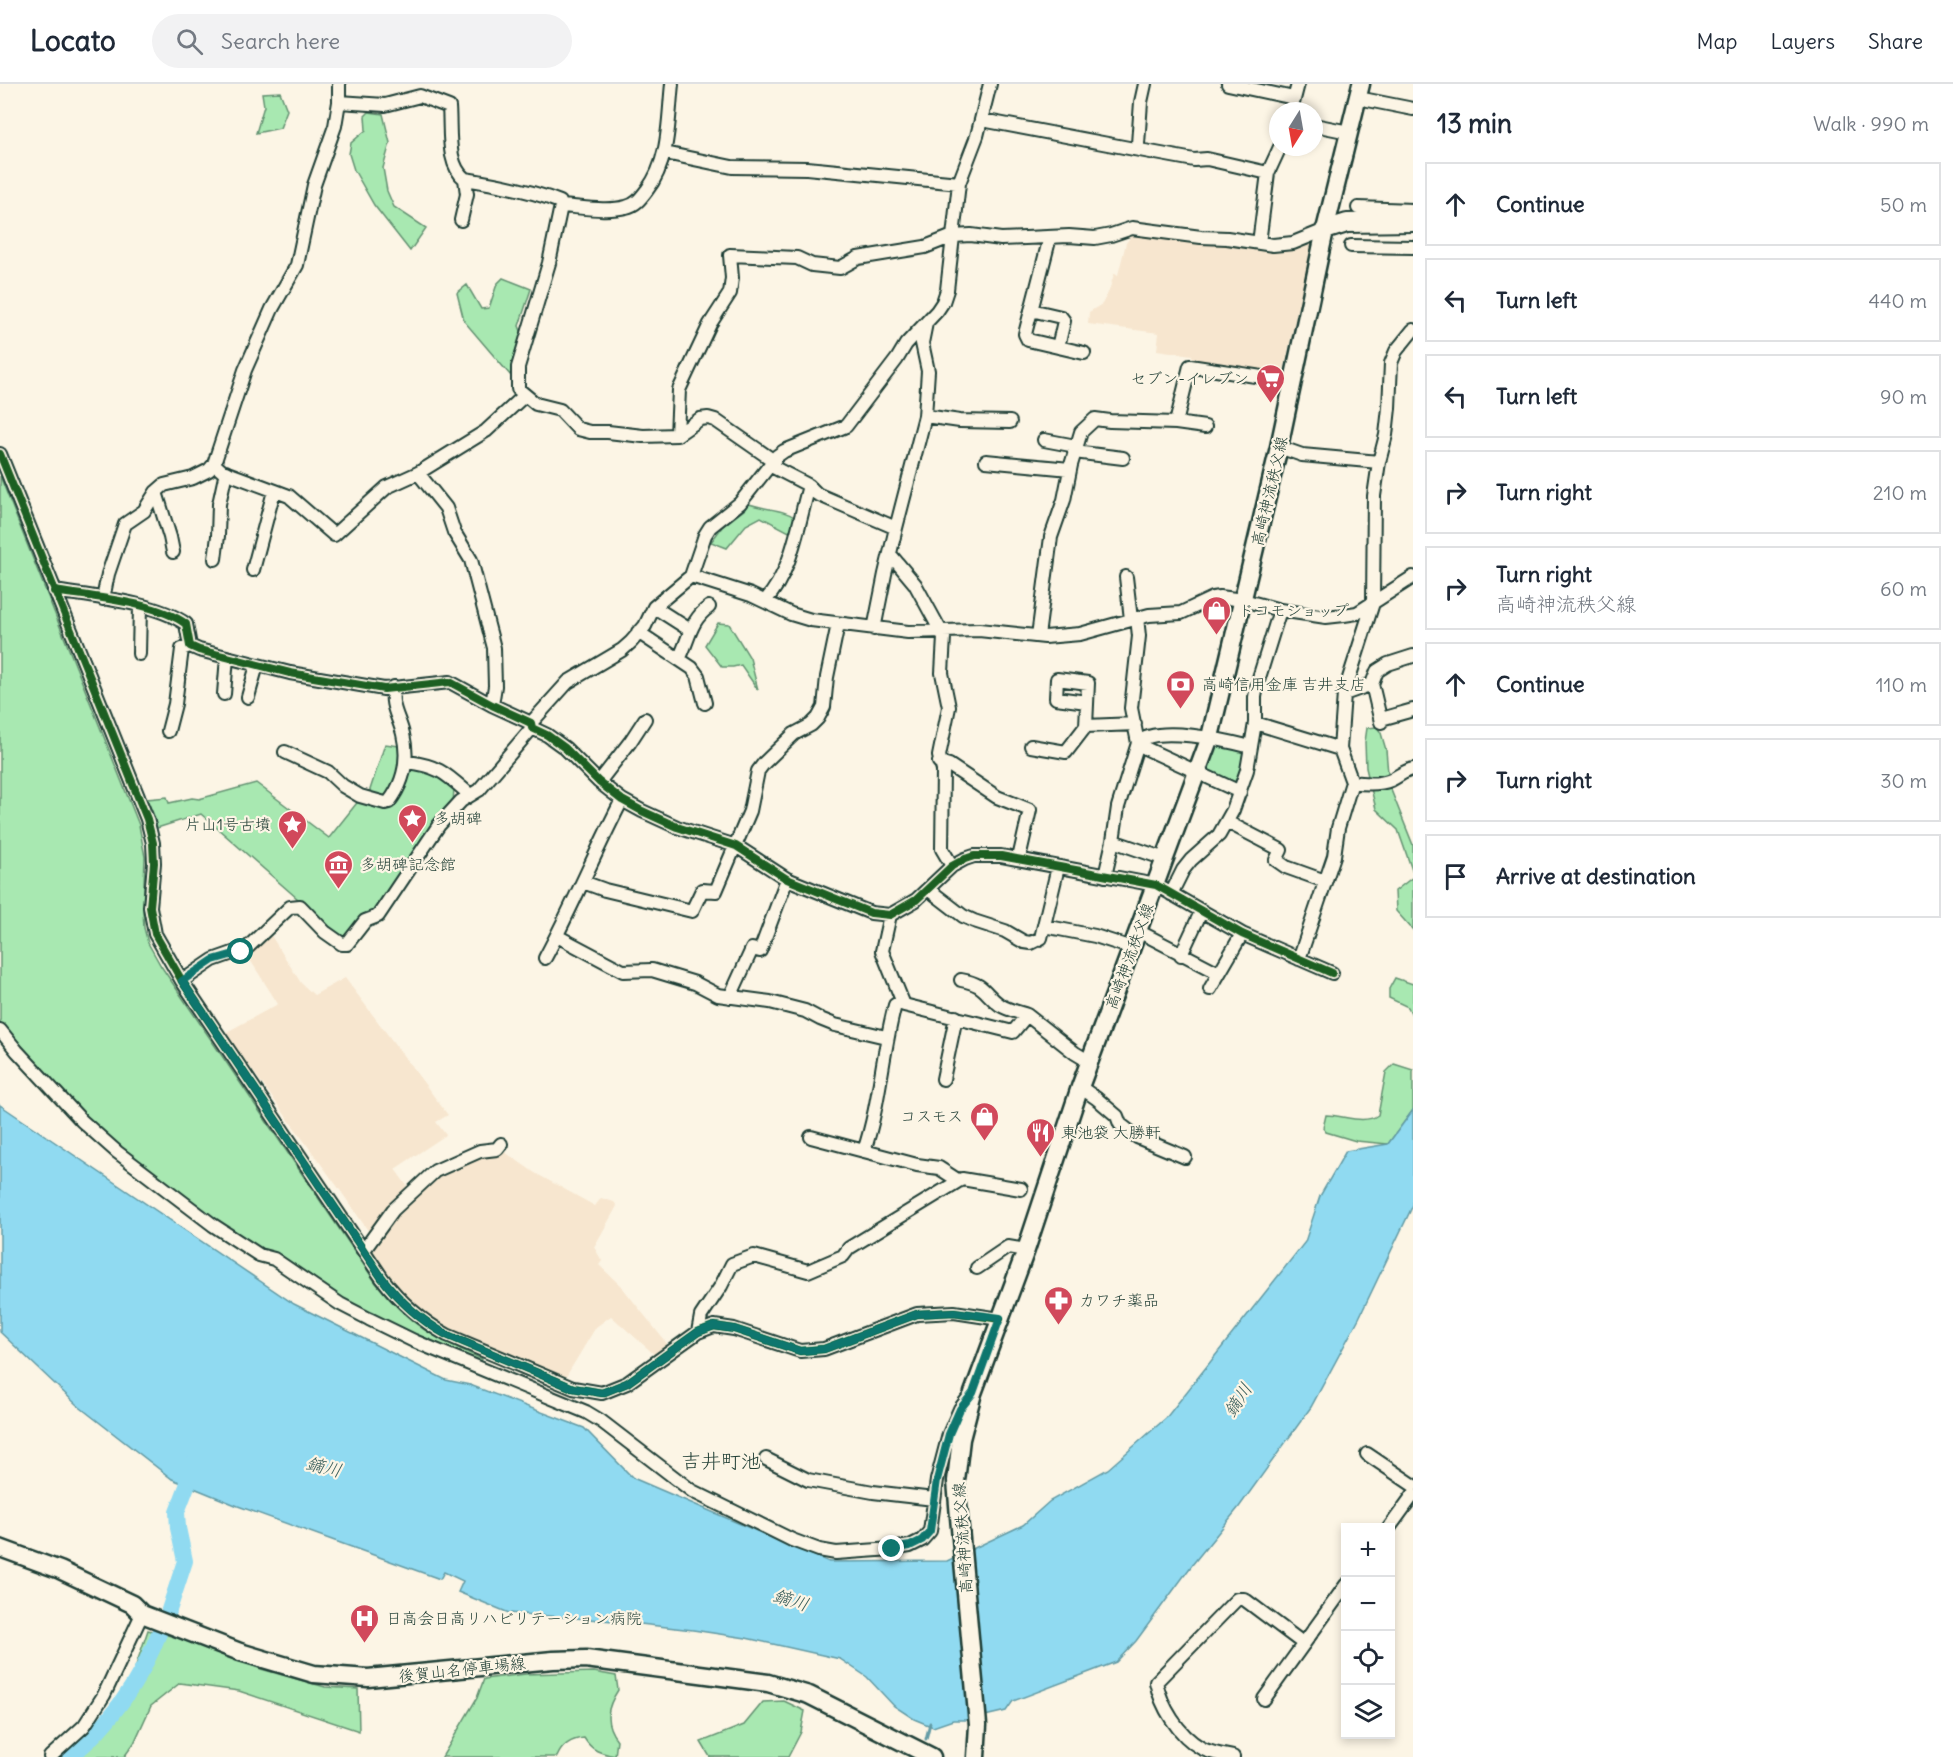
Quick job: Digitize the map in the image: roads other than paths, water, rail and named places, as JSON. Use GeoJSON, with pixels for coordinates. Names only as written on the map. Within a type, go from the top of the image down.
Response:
{"type":"FeatureCollection","features":[{"type":"Feature","properties":{"kind":"highway"},"geometry":{"type":"LineString","coordinates":[[1325,230],[1347,223],[1413,222]]}},
{"type":"Feature","properties":{"kind":"highway"},"geometry":{"type":"LineString","coordinates":[[1325,230],[1346,234],[1413,234]]}},
{"type":"Feature","properties":{"kind":"main road","name":"高崎神流秩父線"},"geometry":{"type":"LineString","coordinates":[[976,1757],[978,1725],[958,1517],[958,1453],[973,1393],[1026,1250],[1080,1086],[1210,737],[1294,382],[1325,230],[1360,91]]}},
{"type":"Feature","properties":{"kind":"main road","name":"後賀山名停車場線"},"geometry":{"type":"LineString","coordinates":[[0,1548],[60,1570],[132,1604],[142,1614],[240,1652],[314,1674],[368,1678],[553,1660],[586,1659],[768,1683],[809,1695],[932,1757]]}},
{"type":"Feature","properties":{"kind":"street"},"geometry":{"type":"LineString","coordinates":[[103,599],[108,574],[125,524],[144,511],[156,492],[164,485],[193,478],[209,470],[213,464],[245,370],[272,309],[297,265],[314,185],[335,126],[339,84]]}},
{"type":"Feature","properties":{"kind":"street"},"geometry":{"type":"LineString","coordinates":[[561,206],[617,208],[633,205],[654,180],[665,153],[672,84]]}},
{"type":"Feature","properties":{"kind":"street"},"geometry":{"type":"LineString","coordinates":[[182,981],[213,960],[248,948],[290,907],[295,905],[300,906],[326,932],[342,944],[347,944],[365,921],[378,916],[439,825],[461,801],[479,790],[568,682],[622,650],[645,626],[654,607],[691,576],[710,526],[740,503],[784,451],[846,426],[906,344],[944,302],[959,183],[982,120],[990,84]]}},
{"type":"Feature","properties":{"kind":"street"},"geometry":{"type":"LineString","coordinates":[[1134,149],[1138,144],[1141,102],[1146,84]]}},
{"type":"Feature","properties":{"kind":"street"},"geometry":{"type":"LineString","coordinates":[[1228,84],[1284,102]]}},
{"type":"Feature","properties":{"kind":"street"},"geometry":{"type":"LineString","coordinates":[[1294,102],[1298,84]]}},
{"type":"Feature","properties":{"kind":"street"},"geometry":{"type":"LineString","coordinates":[[339,102],[385,105],[421,90],[449,108],[452,160],[457,173],[465,179],[493,183],[560,202],[549,262],[518,367],[518,388],[536,404],[560,410],[578,429],[643,436],[677,435],[700,419],[715,420],[817,494],[897,528]]}},
{"type":"Feature","properties":{"kind":"street"},"geometry":{"type":"LineString","coordinates":[[1360,91],[1413,109]]}},
{"type":"Feature","properties":{"kind":"street"},"geometry":{"type":"LineString","coordinates":[[982,120],[1194,160],[1207,159],[1268,173]]}},
{"type":"Feature","properties":{"kind":"street"},"geometry":{"type":"LineString","coordinates":[[1323,127],[1348,132]]}},
{"type":"Feature","properties":{"kind":"street"},"geometry":{"type":"LineString","coordinates":[[665,153],[732,167],[807,168],[959,183]]}},
{"type":"Feature","properties":{"kind":"street"},"geometry":{"type":"LineString","coordinates":[[1259,243],[1268,173],[1276,156]]}},
{"type":"Feature","properties":{"kind":"street"},"geometry":{"type":"LineString","coordinates":[[461,220],[466,194],[465,179]]}},
{"type":"Feature","properties":{"kind":"street"},"geometry":{"type":"LineString","coordinates":[[1358,208],[1413,210]]}},
{"type":"Feature","properties":{"kind":"street"},"geometry":{"type":"LineString","coordinates":[[677,435],[679,390],[710,324],[730,293],[732,278],[730,255],[797,258],[812,266],[840,268],[858,258],[925,247],[953,236],[971,235],[1001,239],[1103,238],[1132,228],[1273,245],[1293,243],[1325,230]]}},
{"type":"Feature","properties":{"kind":"street"},"geometry":{"type":"LineString","coordinates":[[1050,237],[1025,334],[1028,340],[1084,353]]}},
{"type":"Feature","properties":{"kind":"street"},"geometry":{"type":"LineString","coordinates":[[1350,246],[1413,247]]}},
{"type":"Feature","properties":{"kind":"street"},"geometry":{"type":"LineString","coordinates":[[1031,310],[1061,317],[1064,321],[1058,347]]}},
{"type":"Feature","properties":{"kind":"street"},"geometry":{"type":"LineString","coordinates":[[874,629],[926,416],[928,371],[922,343],[926,323]]}},
{"type":"Feature","properties":{"kind":"street"},"geometry":{"type":"LineString","coordinates":[[1299,959],[1334,856],[1338,828],[1352,782],[1340,749],[1344,694],[1373,603],[1374,496],[1388,417],[1391,363],[1396,351],[1413,330]]}},
{"type":"Feature","properties":{"kind":"street"},"geometry":{"type":"LineString","coordinates":[[1176,423],[1190,366],[1294,382]]}},
{"type":"Feature","properties":{"kind":"street"},"geometry":{"type":"LineString","coordinates":[[213,464],[226,472],[289,495],[334,535],[387,487],[418,473],[486,431],[525,395]]}},
{"type":"Feature","properties":{"kind":"street"},"geometry":{"type":"LineString","coordinates":[[926,416],[960,421],[1010,422]]}},
{"type":"Feature","properties":{"kind":"street"},"geometry":{"type":"LineString","coordinates":[[1038,636],[1051,537],[1064,500],[1081,432],[1095,419],[1176,423],[1205,427]]}},
{"type":"Feature","properties":{"kind":"street"},"geometry":{"type":"LineString","coordinates":[[1044,440],[1123,458]]}},
{"type":"Feature","properties":{"kind":"street"},"geometry":{"type":"LineString","coordinates":[[1279,447],[1302,455],[1379,462]]}},
{"type":"Feature","properties":{"kind":"street"},"geometry":{"type":"LineString","coordinates":[[0,454],[147,819],[153,843],[154,863],[150,908],[155,934],[182,981],[395,1295],[427,1324],[447,1335],[573,1388],[602,1393],[627,1383],[698,1332],[714,1326],[734,1329],[800,1351],[824,1349],[917,1314],[954,1312],[1000,1318]]}},
{"type":"Feature","properties":{"kind":"street"},"geometry":{"type":"LineString","coordinates":[[986,461],[1070,469]]}},
{"type":"Feature","properties":{"kind":"street"},"geometry":{"type":"LineString","coordinates":[[215,559],[219,504],[226,472]]}},
{"type":"Feature","properties":{"kind":"street"},"geometry":{"type":"LineString","coordinates":[[418,473],[441,500],[454,532],[471,560],[494,648],[495,686],[492,705]]}},
{"type":"Feature","properties":{"kind":"street"},"geometry":{"type":"LineString","coordinates":[[765,601],[774,591],[789,558],[809,486]]}},
{"type":"Feature","properties":{"kind":"street"},"geometry":{"type":"LineString","coordinates":[[253,570],[274,491]]}},
{"type":"Feature","properties":{"kind":"street"},"geometry":{"type":"LineString","coordinates":[[156,492],[173,552]]}},
{"type":"Feature","properties":{"kind":"street"},"geometry":{"type":"LineString","coordinates":[[891,554],[915,584],[942,631],[944,646],[942,680],[949,707],[939,756],[943,770],[942,849],[952,866]]}},
{"type":"Feature","properties":{"kind":"street"},"geometry":{"type":"LineString","coordinates":[[691,576],[751,595],[799,617],[838,624],[908,632],[979,630],[1038,636],[1080,634],[1134,619],[1181,613],[1220,597],[1326,617],[1357,613],[1413,577]]}},
{"type":"Feature","properties":{"kind":"street"},"geometry":{"type":"LineString","coordinates":[[1105,876],[1118,807],[1138,743],[1131,698],[1139,636],[1126,577]]}},
{"type":"Feature","properties":{"kind":"street"},"geometry":{"type":"LineString","coordinates":[[54,591],[140,606],[180,620],[186,624],[190,646]]}},
{"type":"Feature","properties":{"kind":"street"},"geometry":{"type":"LineString","coordinates":[[139,654],[140,606]]}},
{"type":"Feature","properties":{"kind":"street"},"geometry":{"type":"LineString","coordinates":[[654,607],[690,630]]}},
{"type":"Feature","properties":{"kind":"street"},"geometry":{"type":"LineString","coordinates":[[679,659],[699,613],[708,607]]}},
{"type":"Feature","properties":{"kind":"street"},"geometry":{"type":"LineString","coordinates":[[1171,894],[1183,870],[1191,860],[1219,835],[1240,792],[1248,770],[1258,681],[1280,610]]}},
{"type":"Feature","properties":{"kind":"street"},"geometry":{"type":"LineString","coordinates":[[583,882],[605,890],[692,910],[702,890],[716,891],[750,811],[758,771],[794,734],[811,725],[824,707],[827,677],[838,624]]}},
{"type":"Feature","properties":{"kind":"street"},"geometry":{"type":"LineString","coordinates":[[638,632],[692,668],[698,676],[705,703]]}},
{"type":"Feature","properties":{"kind":"street"},"geometry":{"type":"LineString","coordinates":[[168,731],[175,704],[182,649],[190,646],[290,673],[384,689],[450,681],[548,735],[565,747],[599,782],[622,800],[658,820],[736,846],[787,879],[871,913],[890,915],[916,900],[952,866],[974,856],[1019,858],[1156,885],[1242,934],[1332,973]]}},
{"type":"Feature","properties":{"kind":"street"},"geometry":{"type":"LineString","coordinates":[[1413,656],[1377,670],[1372,684],[1381,721],[1413,711]]}},
{"type":"Feature","properties":{"kind":"street"},"geometry":{"type":"LineString","coordinates":[[224,694],[227,657]]}},
{"type":"Feature","properties":{"kind":"street"},"geometry":{"type":"LineString","coordinates":[[248,697],[257,665]]}},
{"type":"Feature","properties":{"kind":"street"},"geometry":{"type":"LineString","coordinates":[[1344,694],[1372,684]]}},
{"type":"Feature","properties":{"kind":"street"},"geometry":{"type":"LineString","coordinates":[[285,752],[328,772],[344,786],[360,795],[385,803],[392,797],[401,782],[407,762],[403,733],[392,707],[393,687]]}},
{"type":"Feature","properties":{"kind":"street"},"geometry":{"type":"LineString","coordinates":[[1031,746],[1066,752],[1086,726],[1087,702]]}},
{"type":"Feature","properties":{"kind":"street"},"geometry":{"type":"LineString","coordinates":[[599,782],[630,742],[645,718]]}},
{"type":"Feature","properties":{"kind":"street"},"geometry":{"type":"LineString","coordinates":[[1255,723],[1340,749]]}},
{"type":"Feature","properties":{"kind":"street"},"geometry":{"type":"LineString","coordinates":[[1086,726],[1135,724]]}},
{"type":"Feature","properties":{"kind":"street"},"geometry":{"type":"LineString","coordinates":[[1138,743],[1141,739],[1188,735],[1210,737],[1251,747]]}},
{"type":"Feature","properties":{"kind":"street"},"geometry":{"type":"LineString","coordinates":[[1138,743],[1240,792]]}},
{"type":"Feature","properties":{"kind":"street"},"geometry":{"type":"LineString","coordinates":[[407,762],[436,768],[470,795]]}},
{"type":"Feature","properties":{"kind":"street"},"geometry":{"type":"LineString","coordinates":[[939,762],[949,765],[998,797],[1030,810],[1019,858]]}},
{"type":"Feature","properties":{"kind":"street"},"geometry":{"type":"LineString","coordinates":[[1352,782],[1368,785],[1391,780],[1413,769]]}},
{"type":"Feature","properties":{"kind":"street"},"geometry":{"type":"LineString","coordinates":[[545,958],[622,800]]}},
{"type":"Feature","properties":{"kind":"street"},"geometry":{"type":"LineString","coordinates":[[1227,822],[1281,850],[1276,860],[1286,867],[1325,881]]}},
{"type":"Feature","properties":{"kind":"street"},"geometry":{"type":"LineString","coordinates":[[1113,841],[1166,860]]}},
{"type":"Feature","properties":{"kind":"street"},"geometry":{"type":"LineString","coordinates":[[928,889],[963,916],[1005,931],[1024,942],[1032,943],[1041,938],[1058,867]]}},
{"type":"Feature","properties":{"kind":"street"},"geometry":{"type":"LineString","coordinates":[[730,998],[752,949],[760,951],[787,879]]}},
{"type":"Feature","properties":{"kind":"street"},"geometry":{"type":"LineString","coordinates":[[1181,955],[1201,912]]}},
{"type":"Feature","properties":{"kind":"street"},"geometry":{"type":"LineString","coordinates":[[890,915],[882,951],[904,1005],[1013,1032],[1027,1015]]}},
{"type":"Feature","properties":{"kind":"street"},"geometry":{"type":"LineString","coordinates":[[1044,926],[1095,936],[1132,948]]}},
{"type":"Feature","properties":{"kind":"street"},"geometry":{"type":"LineString","coordinates":[[1138,930],[1181,955],[1219,973]]}},
{"type":"Feature","properties":{"kind":"street"},"geometry":{"type":"LineString","coordinates":[[1210,989],[1242,934]]}},
{"type":"Feature","properties":{"kind":"street"},"geometry":{"type":"LineString","coordinates":[[557,936],[616,969],[631,972],[652,970],[695,983],[718,995],[770,1002],[805,1011],[834,1025],[886,1037]]}},
{"type":"Feature","properties":{"kind":"street"},"geometry":{"type":"LineString","coordinates":[[962,980],[982,987],[1002,1006],[1027,1015],[1090,1062]]}},
{"type":"Feature","properties":{"kind":"street"},"geometry":{"type":"LineString","coordinates":[[864,1151],[872,1127],[885,1060],[886,1037],[895,1005],[902,1001]]}},
{"type":"Feature","properties":{"kind":"street"},"geometry":{"type":"LineString","coordinates":[[943,1079],[956,1017]]}},
{"type":"Feature","properties":{"kind":"street"},"geometry":{"type":"LineString","coordinates":[[0,1030],[82,1121],[117,1152],[213,1225],[259,1255],[274,1259],[340,1304],[414,1341],[586,1412],[692,1491],[792,1540],[819,1550],[836,1553],[892,1549],[910,1546],[922,1540],[930,1531],[937,1480],[949,1434],[960,1409],[973,1393]]}},
{"type":"Feature","properties":{"kind":"street"},"geometry":{"type":"LineString","coordinates":[[1080,1086],[1117,1116],[1120,1124],[1137,1137],[1185,1157]]}},
{"type":"Feature","properties":{"kind":"street"},"geometry":{"type":"LineString","coordinates":[[811,1137],[917,1166],[939,1168],[958,1182]]}},
{"type":"Feature","properties":{"kind":"street"},"geometry":{"type":"LineString","coordinates":[[364,1250],[376,1230],[393,1210],[435,1171],[480,1151],[497,1149],[501,1144]]}},
{"type":"Feature","properties":{"kind":"street"},"geometry":{"type":"LineString","coordinates":[[698,1332],[701,1316],[721,1286],[732,1264],[754,1256],[808,1270],[818,1268],[843,1256],[849,1248],[962,1179],[1021,1190]]}},
{"type":"Feature","properties":{"kind":"street"},"geometry":{"type":"LineString","coordinates":[[977,1268],[1008,1247],[1026,1250]]}},
{"type":"Feature","properties":{"kind":"street"},"geometry":{"type":"LineString","coordinates":[[1367,1454],[1413,1485]]}},
{"type":"Feature","properties":{"kind":"street"},"geometry":{"type":"LineString","coordinates":[[766,1459],[808,1480],[873,1492],[934,1499]]}},
{"type":"Feature","properties":{"kind":"street"},"geometry":{"type":"LineString","coordinates":[[1392,1523],[1413,1496]]}},
{"type":"Feature","properties":{"kind":"street"},"geometry":{"type":"LineString","coordinates":[[1264,1699],[1341,1592]]}},
{"type":"Feature","properties":{"kind":"street"},"geometry":{"type":"LineString","coordinates":[[1233,1757],[1200,1748],[1184,1734],[1160,1698],[1156,1682],[1236,1599],[1244,1599],[1304,1644]]}},
{"type":"Feature","properties":{"kind":"street"},"geometry":{"type":"LineString","coordinates":[[50,1757],[84,1726],[104,1695],[142,1614]]}},
{"type":"Feature","properties":{"kind":"water","name":"鏑川"},"geometry":{"type":"Polygon","coordinates":[[[0,1105],[294,1304],[446,1380],[470,1385],[584,1428],[633,1478],[829,1562],[947,1561],[1023,1525],[1050,1501],[1108,1469],[1166,1418],[1305,1242],[1320,1196],[1346,1151],[1388,1144],[1413,1110],[1413,1205],[1359,1318],[1311,1407],[1239,1507],[1192,1565],[1136,1641],[1116,1662],[1013,1701],[1006,1711],[968,1720],[953,1720],[933,1727],[914,1719],[894,1706],[867,1677],[840,1659],[746,1638],[693,1630],[509,1613],[458,1592],[463,1581],[444,1572],[440,1579],[238,1506],[172,1479],[77,1405],[0,1332],[0,1105]]]}},
{"type":"Feature","properties":{"kind":"waterway"},"geometry":{"type":"LineString","coordinates":[[168,1613],[185,1561],[177,1512],[192,1464]]}},
{"type":"Feature","properties":{"kind":"waterway"},"geometry":{"type":"LineString","coordinates":[[70,1757],[85,1744],[123,1700],[144,1667],[160,1631]]}},
{"type":"Feature","properties":{"kind":"waterway"},"geometry":{"type":"LineString","coordinates":[[926,1739],[930,1723]]}},
{"type":"Feature","properties":{"kind":"place","name":"セブン-イレブン"},"geometry":{"type":"Point","coordinates":[1270,404]}},
{"type":"Feature","properties":{"kind":"place","name":"ドコモショップ"},"geometry":{"type":"Point","coordinates":[1217,636]}},
{"type":"Feature","properties":{"kind":"place","name":"高崎信用金庫 吉井支店"},"geometry":{"type":"Point","coordinates":[1181,710]}},
{"type":"Feature","properties":{"kind":"place","name":"多胡碑"},"geometry":{"type":"Point","coordinates":[413,844]}},
{"type":"Feature","properties":{"kind":"place","name":"片山1号古墳"},"geometry":{"type":"Point","coordinates":[292,850]}},
{"type":"Feature","properties":{"kind":"place","name":"多胡碑記念館"},"geometry":{"type":"Point","coordinates":[339,890]}},
{"type":"Feature","properties":{"kind":"place","name":"コスモス"},"geometry":{"type":"Point","coordinates":[984,1142]}},
{"type":"Feature","properties":{"kind":"place","name":"東池袋 大勝軒"},"geometry":{"type":"Point","coordinates":[1040,1158]}},
{"type":"Feature","properties":{"kind":"place","name":"カワチ薬品"},"geometry":{"type":"Point","coordinates":[1058,1326]}},
{"type":"Feature","properties":{"kind":"place","name":"日高会日高リハビリテーション病院"},"geometry":{"type":"Point","coordinates":[365,1644]}},
{"type":"Feature","properties":{"kind":"district","name":"吉井町池"},"geometry":{"type":"Point","coordinates":[721,1461]}}]}
